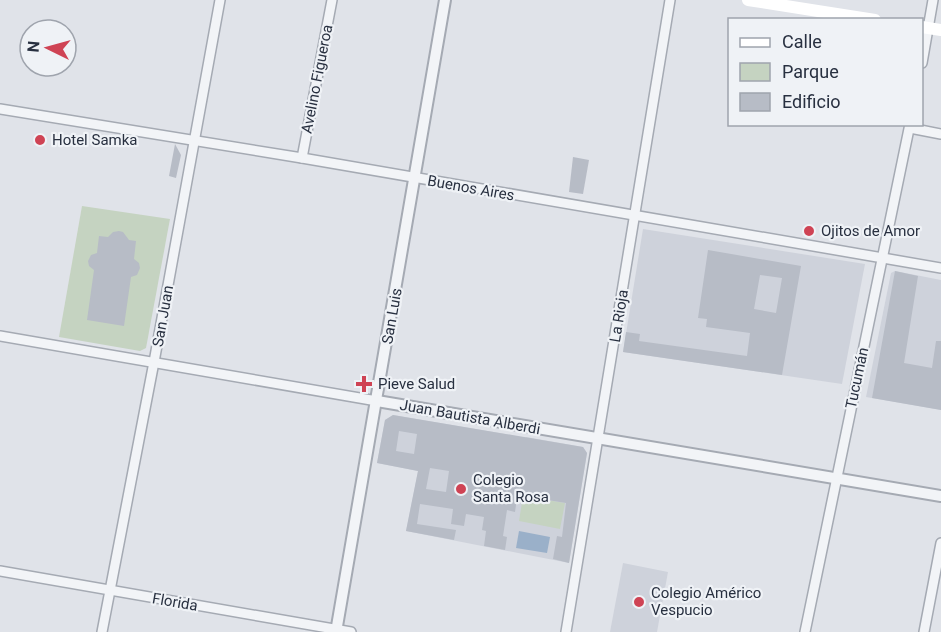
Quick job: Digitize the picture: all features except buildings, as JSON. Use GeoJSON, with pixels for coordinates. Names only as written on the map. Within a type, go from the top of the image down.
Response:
{"type":"FeatureCollection","features":[{"type":"Feature","properties":{"kind":"main road"},"geometry":{"type":"LineString","coordinates":[[748,0],[801,4],[866,18]]}},
{"type":"Feature","properties":{"kind":"main road"},"geometry":{"type":"LineString","coordinates":[[925,27],[941,30]]}},
{"type":"Feature","properties":{"kind":"street","name":"San Juan"},"geometry":{"type":"LineString","coordinates":[[102,632],[220,0]]}},
{"type":"Feature","properties":{"kind":"street","name":"Avelino Figueroa"},"geometry":{"type":"LineString","coordinates":[[302,158],[332,0]]}},
{"type":"Feature","properties":{"kind":"street","name":"San Luis"},"geometry":{"type":"LineString","coordinates":[[337,631],[445,0]]}},
{"type":"Feature","properties":{"kind":"street","name":"La Rioja"},"geometry":{"type":"LineString","coordinates":[[566,632],[670,0]]}},
{"type":"Feature","properties":{"kind":"street"},"geometry":{"type":"LineString","coordinates":[[923,45],[925,27],[933,0]]}},
{"type":"Feature","properties":{"kind":"street","name":"Buenos Aires"},"geometry":{"type":"LineString","coordinates":[[0,109],[302,158],[941,268]]}},
{"type":"Feature","properties":{"kind":"street"},"geometry":{"type":"LineString","coordinates":[[910,126],[941,134]]}},
{"type":"Feature","properties":{"kind":"street","name":"Tucumán"},"geometry":{"type":"LineString","coordinates":[[805,632],[910,126]]}},
{"type":"Feature","properties":{"kind":"street","name":"Juan Bautista Alberdi"},"geometry":{"type":"LineString","coordinates":[[0,336],[941,496]]}},
{"type":"Feature","properties":{"kind":"street"},"geometry":{"type":"LineString","coordinates":[[924,632],[941,543]]}},
{"type":"Feature","properties":{"kind":"street","name":"Florida"},"geometry":{"type":"LineString","coordinates":[[0,571],[351,632]]}},
{"type":"Feature","properties":{"kind":"shaded area"},"geometry":{"type":"Polygon","coordinates":[[[643,229],[865,264],[842,384],[623,352],[643,229]]]}},
{"type":"Feature","properties":{"kind":"shaded area"},"geometry":{"type":"Polygon","coordinates":[[[895,271],[941,280],[941,410],[866,397],[891,273],[895,271]]]}},
{"type":"Feature","properties":{"kind":"shaded area","name":"Colegio Santa Rosa"},"geometry":{"type":"Polygon","coordinates":[[[393,415],[511,435],[503,486],[526,437],[583,447],[587,453],[569,563],[406,531],[418,471],[377,463],[385,420],[393,415]]]}},
{"type":"Feature","properties":{"kind":"shaded area","name":"Colegio Américo Vespucio"},"geometry":{"type":"Polygon","coordinates":[[[623,563],[668,572],[657,632],[610,632],[623,563]]]}},
{"type":"Feature","properties":{"kind":"green space"},"geometry":{"type":"Polygon","coordinates":[[[82,206],[170,219],[146,348],[140,351],[59,337],[82,206]]]}},
{"type":"Feature","properties":{"kind":"green space"},"geometry":{"type":"Polygon","coordinates":[[[523,496],[565,503],[560,529],[519,521],[523,496]]]}},
{"type":"Feature","properties":{"kind":"water"},"geometry":{"type":"Polygon","coordinates":[[[519,531],[550,537],[547,553],[516,548],[519,531]]]}},
{"type":"Feature","properties":{"kind":"place","name":"Hotel Samka"},"geometry":{"type":"Point","coordinates":[40,140]}},
{"type":"Feature","properties":{"kind":"place","name":"Ojitos de Amor"},"geometry":{"type":"Point","coordinates":[809,231]}},
{"type":"Feature","properties":{"kind":"place","name":"Pieve Salud"},"geometry":{"type":"Point","coordinates":[364,384]}},
{"type":"Feature","properties":{"kind":"place","name":"Colegio Santa Rosa"},"geometry":{"type":"Point","coordinates":[461,489]}},
{"type":"Feature","properties":{"kind":"place","name":"Colegio Américo Vespucio"},"geometry":{"type":"Point","coordinates":[639,602]}}]}
